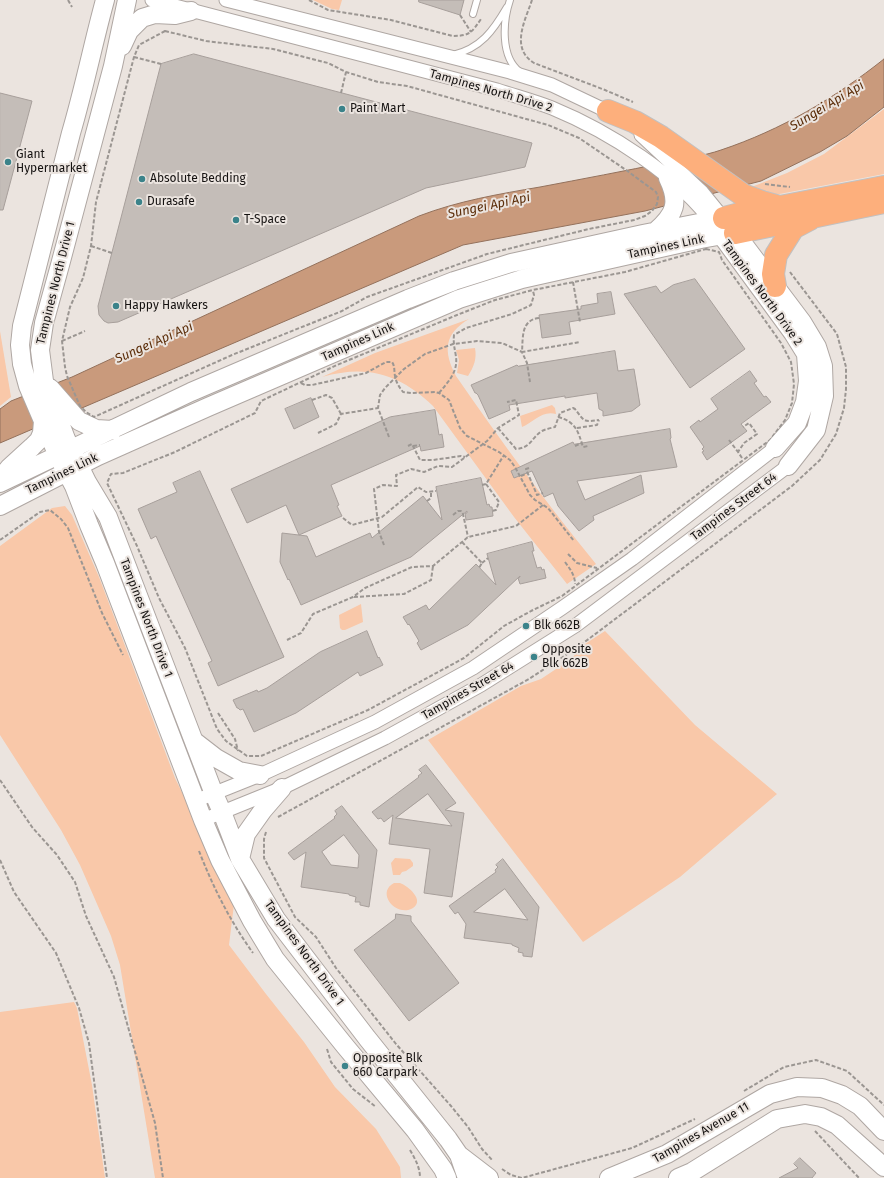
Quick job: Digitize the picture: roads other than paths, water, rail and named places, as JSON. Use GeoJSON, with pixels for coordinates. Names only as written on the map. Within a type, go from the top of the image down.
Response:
{"type":"FeatureCollection","features":[{"type":"Feature","properties":{"kind":"highway"},"geometry":{"type":"LineString","coordinates":[[608,111],[635,122],[661,137],[673,154],[743,195],[780,207]]}},
{"type":"Feature","properties":{"kind":"highway"},"geometry":{"type":"LineString","coordinates":[[720,222],[747,212],[884,187]]}},
{"type":"Feature","properties":{"kind":"highway"},"geometry":{"type":"LineString","coordinates":[[720,222],[813,217],[884,202]]}},
{"type":"Feature","properties":{"kind":"highway"},"geometry":{"type":"LineString","coordinates":[[775,286],[773,274],[776,255],[794,228],[813,217]]}},
{"type":"Feature","properties":{"kind":"street"},"geometry":{"type":"LineString","coordinates":[[91,0],[96,14],[97,29]]}},
{"type":"Feature","properties":{"kind":"street","name":"Tampines North Drive 1"},"geometry":{"type":"LineString","coordinates":[[105,0],[22,326],[20,346],[21,358],[28,386],[43,421],[73,468],[87,482],[108,517],[240,859],[276,919],[459,1155],[467,1178]]}},
{"type":"Feature","properties":{"kind":"street","name":"Tampines North Drive 1"},"geometry":{"type":"LineString","coordinates":[[64,452],[44,381],[40,350],[44,323],[112,66],[127,0]]}},
{"type":"Feature","properties":{"kind":"street","name":"Tampines North Drive 2"},"geometry":{"type":"LineString","coordinates":[[152,0],[497,90],[533,102],[584,123],[620,143],[644,159],[668,178],[696,205],[720,222],[775,286],[802,322],[817,347],[823,366],[824,396],[816,430],[788,466]]}},
{"type":"Feature","properties":{"kind":"street","name":"Tampines North Drive 2"},"geometry":{"type":"LineString","coordinates":[[226,0],[449,56],[528,78],[552,85],[608,111]]}},
{"type":"Feature","properties":{"kind":"street"},"geometry":{"type":"LineString","coordinates":[[112,66],[129,31],[142,18],[154,14],[175,15],[191,11]]}},
{"type":"Feature","properties":{"kind":"street","name":"Tampines North Drive 2"},"geometry":{"type":"LineString","coordinates":[[673,154],[794,333],[806,354],[808,381],[805,402],[797,423],[775,448]]}},
{"type":"Feature","properties":{"kind":"street"},"geometry":{"type":"LineString","coordinates":[[656,231],[666,223],[674,208],[674,190],[668,178]]}},
{"type":"Feature","properties":{"kind":"street","name":"Tampines Link"},"geometry":{"type":"LineString","coordinates":[[0,483],[191,392],[408,299],[454,281],[511,263],[656,231],[720,222]]}},
{"type":"Feature","properties":{"kind":"street","name":"Tampines Link"},"geometry":{"type":"LineString","coordinates":[[0,506],[73,468],[208,407],[459,299],[522,279],[595,262],[720,222]]}},
{"type":"Feature","properties":{"kind":"street"},"geometry":{"type":"LineString","coordinates":[[454,281],[484,279],[492,280],[498,286]]}},
{"type":"Feature","properties":{"kind":"street"},"geometry":{"type":"LineString","coordinates":[[29,297],[40,302],[48,310]]}},
{"type":"Feature","properties":{"kind":"street"},"geometry":{"type":"LineString","coordinates":[[44,381],[79,421],[96,429],[112,430]]}},
{"type":"Feature","properties":{"kind":"street"},"geometry":{"type":"LineString","coordinates":[[0,479],[9,468],[39,440],[42,433],[43,421]]}},
{"type":"Feature","properties":{"kind":"street","name":"Tampines Street 64"},"geometry":{"type":"LineString","coordinates":[[195,801],[260,775],[375,722],[473,668],[632,559],[775,448]]}},
{"type":"Feature","properties":{"kind":"street","name":"Tampines Street 64"},"geometry":{"type":"LineString","coordinates":[[203,820],[282,788],[385,738],[481,686],[575,626],[788,466]]}},
{"type":"Feature","properties":{"kind":"street","name":"Tampines North Drive 1"},"geometry":{"type":"LineString","coordinates":[[73,468],[74,486],[106,563],[195,801],[220,860],[252,921],[275,958],[345,1046],[415,1130],[443,1175]]}},
{"type":"Feature","properties":{"kind":"street"},"geometry":{"type":"LineString","coordinates":[[194,741],[216,758],[239,771],[260,775]]}},
{"type":"Feature","properties":{"kind":"street"},"geometry":{"type":"LineString","coordinates":[[240,859],[246,834],[263,810],[282,788]]}},
{"type":"Feature","properties":{"kind":"street","name":"Tampines Avenue 11"},"geometry":{"type":"LineString","coordinates":[[609,1178],[667,1154],[770,1094],[797,1087],[822,1088],[842,1095],[860,1106],[884,1131]]}},
{"type":"Feature","properties":{"kind":"street"},"geometry":{"type":"LineString","coordinates":[[678,1178],[692,1172],[777,1119],[805,1114],[821,1117],[838,1125],[884,1167]]}},
{"type":"Feature","properties":{"kind":"street"},"geometry":{"type":"LineString","coordinates":[[459,1155],[496,1174]]}},
{"type":"Feature","properties":{"kind":"lane"},"geometry":{"type":"LineString","coordinates":[[473,14],[477,0]]}},
{"type":"Feature","properties":{"kind":"lane"},"geometry":{"type":"LineString","coordinates":[[449,56],[470,50],[479,44],[500,19],[509,2]]}},
{"type":"Feature","properties":{"kind":"lane"},"geometry":{"type":"LineString","coordinates":[[509,2],[504,40],[506,52],[517,70],[528,78]]}},
{"type":"Feature","properties":{"kind":"water","name":"Sungei Api Api"},"geometry":{"type":"Polygon","coordinates":[[[884,59],[884,107],[847,136],[820,152],[761,181],[645,211],[463,245],[0,443],[0,409],[11,401],[72,377],[419,216],[479,198],[636,169],[721,150],[765,133],[807,112],[846,87],[884,59]]]}},
{"type":"Feature","properties":{"kind":"place","name":"Paint Mart"},"geometry":{"type":"Point","coordinates":[342,109]}},
{"type":"Feature","properties":{"kind":"place","name":"Giant Hypermarket"},"geometry":{"type":"Point","coordinates":[8,162]}},
{"type":"Feature","properties":{"kind":"place","name":"Absolute Bedding"},"geometry":{"type":"Point","coordinates":[142,179]}},
{"type":"Feature","properties":{"kind":"place","name":"Durasafe"},"geometry":{"type":"Point","coordinates":[139,202]}},
{"type":"Feature","properties":{"kind":"place","name":"T-Space"},"geometry":{"type":"Point","coordinates":[236,220]}},
{"type":"Feature","properties":{"kind":"place","name":"Happy Hawkers"},"geometry":{"type":"Point","coordinates":[116,306]}},
{"type":"Feature","properties":{"kind":"place","name":"Blk 662B"},"geometry":{"type":"Point","coordinates":[526,626]}},
{"type":"Feature","properties":{"kind":"place","name":"Opposite Blk 662B"},"geometry":{"type":"Point","coordinates":[534,657]}},
{"type":"Feature","properties":{"kind":"place","name":"Opposite Blk 660 Carpark"},"geometry":{"type":"Point","coordinates":[345,1066]}}]}
